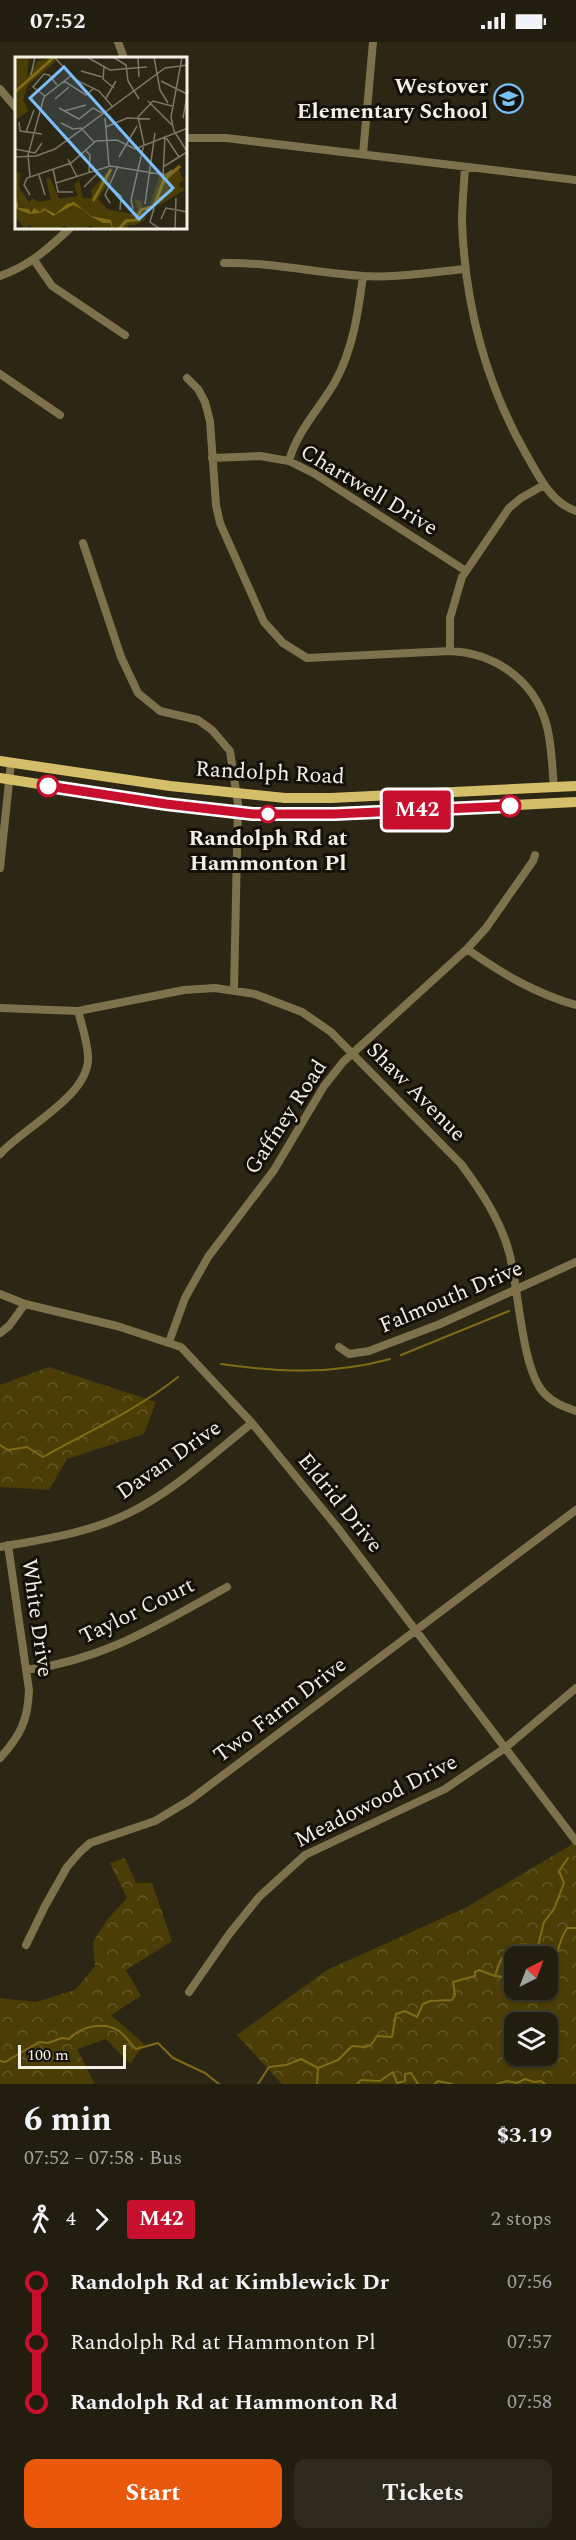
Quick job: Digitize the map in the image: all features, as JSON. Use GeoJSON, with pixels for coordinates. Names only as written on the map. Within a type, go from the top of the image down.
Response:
{"type":"FeatureCollection","features":[{"type":"Feature","properties":{"kind":"main road","name":"Randolph Road"},"geometry":{"type":"LineString","coordinates":[[5,762],[170,786],[285,798],[331,798],[576,786]]}},
{"type":"Feature","properties":{"kind":"main road","name":"Randolph Road"},"geometry":{"type":"LineString","coordinates":[[4,779],[253,814],[334,814],[576,802]]}},
{"type":"Feature","properties":{"kind":"street"},"geometry":{"type":"LineString","coordinates":[[118,42],[124,57]]}},
{"type":"Feature","properties":{"kind":"street"},"geometry":{"type":"LineString","coordinates":[[363,154],[373,42]]}},
{"type":"Feature","properties":{"kind":"street"},"geometry":{"type":"LineString","coordinates":[[0,89],[15,107]]}},
{"type":"Feature","properties":{"kind":"street"},"geometry":{"type":"LineString","coordinates":[[188,138],[226,138],[576,180]]}},
{"type":"Feature","properties":{"kind":"street"},"geometry":{"type":"LineString","coordinates":[[465,167],[462,220],[465,269],[473,321],[488,372],[512,428],[544,485],[554,498],[576,511]]}},
{"type":"Feature","properties":{"kind":"street"},"geometry":{"type":"LineString","coordinates":[[0,276],[34,260],[68,230]]}},
{"type":"Feature","properties":{"kind":"street"},"geometry":{"type":"LineString","coordinates":[[34,260],[52,286],[125,334]]}},
{"type":"Feature","properties":{"kind":"street"},"geometry":{"type":"LineString","coordinates":[[224,263],[249,263],[363,276],[391,276],[465,269]]}},
{"type":"Feature","properties":{"kind":"street"},"geometry":{"type":"LineString","coordinates":[[288,461],[293,445],[335,381],[348,353],[357,319],[363,276]]}},
{"type":"Feature","properties":{"kind":"street"},"geometry":{"type":"LineString","coordinates":[[0,374],[60,415]]}},
{"type":"Feature","properties":{"kind":"street"},"geometry":{"type":"LineString","coordinates":[[187,378],[198,389],[205,402],[210,421],[216,505],[226,539],[264,622],[283,643],[307,658],[450,651],[465,652],[501,664],[531,689],[547,726],[554,788]]}},
{"type":"Feature","properties":{"kind":"street","name":"Chartwell Drive"},"geometry":{"type":"LineString","coordinates":[[212,458],[260,456],[288,461],[315,474],[466,572]]}},
{"type":"Feature","properties":{"kind":"street"},"geometry":{"type":"LineString","coordinates":[[450,651],[452,609],[462,577],[509,508],[544,485]]}},
{"type":"Feature","properties":{"kind":"street"},"geometry":{"type":"LineString","coordinates":[[83,543],[121,657],[138,693],[160,711],[198,720],[212,730],[230,751],[237,812],[234,989]]}},
{"type":"Feature","properties":{"kind":"street"},"geometry":{"type":"LineString","coordinates":[[0,868],[5,762]]}},
{"type":"Feature","properties":{"kind":"street","name":"Gaffney Road"},"geometry":{"type":"LineString","coordinates":[[169,1342],[185,1298],[208,1257],[274,1170],[324,1086],[353,1053],[468,949],[507,900],[535,855]]}},
{"type":"Feature","properties":{"kind":"street"},"geometry":{"type":"LineString","coordinates":[[468,949],[501,973],[557,1000],[576,1005]]}},
{"type":"Feature","properties":{"kind":"street","name":"Shaw Avenue"},"geometry":{"type":"LineString","coordinates":[[0,1008],[78,1011],[184,990],[234,989],[255,994],[302,1012],[331,1032],[462,1164],[489,1204],[504,1239],[517,1290],[530,1361],[537,1383],[555,1402],[576,1411]]}},
{"type":"Feature","properties":{"kind":"street"},"geometry":{"type":"LineString","coordinates":[[0,1154],[11,1142],[54,1109],[81,1082],[88,1058],[78,1011]]}},
{"type":"Feature","properties":{"kind":"street","name":"Falmouth Drive"},"geometry":{"type":"LineString","coordinates":[[339,1347],[349,1354],[369,1351],[440,1324],[576,1262]]}},
{"type":"Feature","properties":{"kind":"street","name":"Eldrid Drive"},"geometry":{"type":"LineString","coordinates":[[0,1293],[25,1304],[117,1326],[181,1347],[252,1423],[416,1630],[576,1840]]}},
{"type":"Feature","properties":{"kind":"street"},"geometry":{"type":"LineString","coordinates":[[0,1333],[9,1326],[25,1304]]}},
{"type":"Feature","properties":{"kind":"street","name":"Davan Drive"},"geometry":{"type":"LineString","coordinates":[[4,1546],[80,1532],[129,1514],[174,1484],[252,1423]]}},
{"type":"Feature","properties":{"kind":"street","name":"Two Farm Drive"},"geometry":{"type":"LineString","coordinates":[[26,1945],[67,1867],[90,1843],[142,1827],[190,1800],[576,1510]]}},
{"type":"Feature","properties":{"kind":"street","name":"White Drive"},"geometry":{"type":"LineString","coordinates":[[0,1758],[16,1741],[25,1722],[28,1708],[26,1670],[4,1546]]}},
{"type":"Feature","properties":{"kind":"street","name":"Taylor Court"},"geometry":{"type":"LineString","coordinates":[[26,1670],[60,1665],[111,1649],[227,1587]]}},
{"type":"Feature","properties":{"kind":"street","name":"Meadowood Drive"},"geometry":{"type":"LineString","coordinates":[[189,1992],[259,1898],[305,1855],[445,1789],[505,1748],[576,1688]]}},
{"type":"Feature","properties":{"kind":"green space"},"geometry":{"type":"Polygon","coordinates":[[[49,1367],[156,1402],[144,1434],[67,1459],[49,1490],[0,1487],[0,1385],[49,1367]]]}},
{"type":"Feature","properties":{"kind":"green space"},"geometry":{"type":"Polygon","coordinates":[[[576,1842],[576,2084],[282,2084],[237,2035],[327,1970],[467,1907],[576,1842]]]}},
{"type":"Feature","properties":{"kind":"green space"},"geometry":{"type":"Polygon","coordinates":[[[125,1858],[136,1883],[152,1883],[172,1941],[126,1970],[141,1996],[111,2015],[144,2044],[130,2064],[106,2039],[77,2049],[95,2084],[0,2084],[0,1998],[36,2002],[75,1990],[95,1966],[93,1942],[107,1920],[127,1898],[110,1863],[125,1858]]]}},
{"type":"Feature","properties":{"kind":"waterway"},"geometry":{"type":"LineString","coordinates":[[401,1355],[509,1311]]}},
{"type":"Feature","properties":{"kind":"waterway"},"geometry":{"type":"LineString","coordinates":[[221,1364],[263,1369],[327,1370],[390,1359]]}},
{"type":"Feature","properties":{"kind":"waterway"},"geometry":{"type":"LineString","coordinates":[[0,1445],[8,1450],[27,1447],[43,1457],[129,1410],[178,1377]]}},
{"type":"Feature","properties":{"kind":"waterway"},"geometry":{"type":"LineString","coordinates":[[495,1976],[504,1954],[509,1949],[520,1945],[538,1946],[544,1922],[554,1909],[564,1883],[559,1871],[568,1858]]}},
{"type":"Feature","properties":{"kind":"waterway"},"geometry":{"type":"LineString","coordinates":[[558,1950],[567,1928],[576,1928]]}},
{"type":"Feature","properties":{"kind":"waterway"},"geometry":{"type":"LineString","coordinates":[[258,2084],[269,2067],[286,2065],[301,2059],[318,2068],[338,2060],[352,2046],[371,2045],[377,2036],[392,2037],[396,2014],[405,2011],[417,2017],[423,2004],[430,2001],[452,2000],[455,1995],[453,1982],[475,1976],[475,1972],[479,1970],[504,1977]]}},
{"type":"Feature","properties":{"kind":"waterway"},"geometry":{"type":"LineString","coordinates":[[0,2061],[5,2062],[39,2042],[48,2043],[62,2038],[69,2039],[86,2028],[107,2026],[119,2031],[136,2049],[158,2043],[173,2058],[205,2073],[219,2084]]}},
{"type":"Feature","properties":{"kind":"waterway"},"geometry":{"type":"LineString","coordinates":[[317,2084],[318,2069]]}},
{"type":"Feature","properties":{"kind":"waterway"},"geometry":{"type":"LineString","coordinates":[[357,2084],[361,2080],[380,2081],[393,2072],[397,2083],[405,2081],[405,2074],[411,2073],[418,2084]]}},
{"type":"Feature","properties":{"kind":"waterway"},"geometry":{"type":"LineString","coordinates":[[497,2084],[507,2081],[517,2083],[525,2079],[534,2082],[541,2081],[545,2084]]}},
{"type":"Feature","properties":{"kind":"waterway"},"geometry":{"type":"LineString","coordinates":[[435,2084],[438,2081],[452,2084]]}},
{"type":"Feature","properties":{"kind":"bus line","name":"M42"},"geometry":{"type":"LineString","coordinates":[[48,786],[166,804],[253,814],[334,814],[510,806]]}},
{"type":"Feature","properties":{"kind":"place","name":"Westover Elementary School"},"geometry":{"type":"Point","coordinates":[509,99]}},
{"type":"Feature","properties":{"kind":"place","name":"Randolph Rd at Hammonton Pl"},"geometry":{"type":"Point","coordinates":[268,814]}}]}
